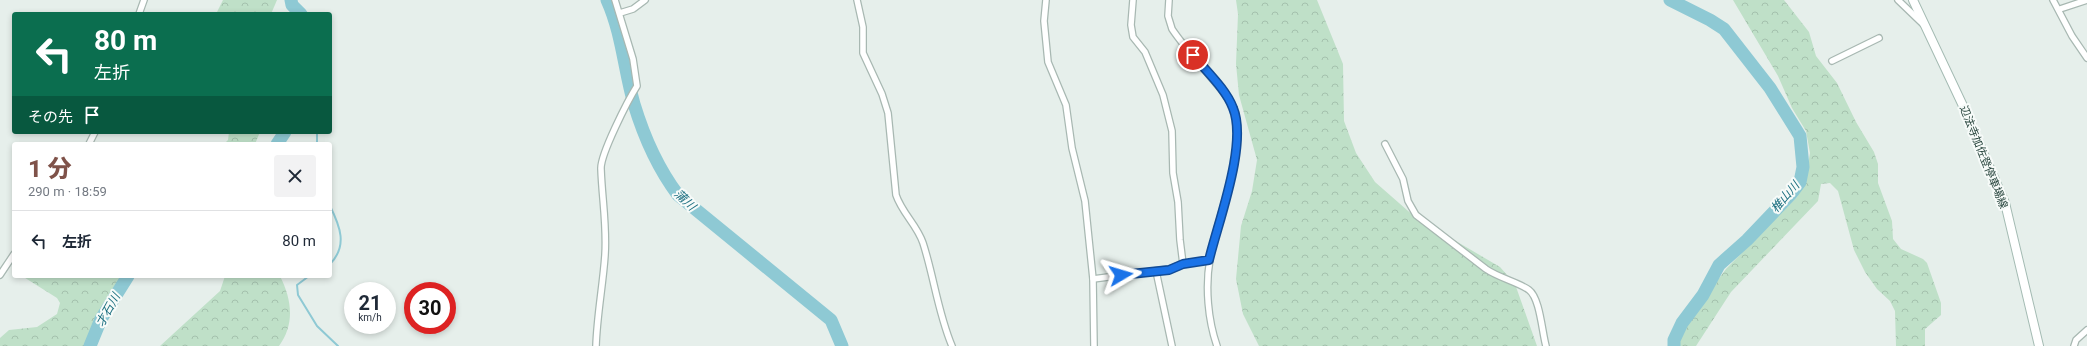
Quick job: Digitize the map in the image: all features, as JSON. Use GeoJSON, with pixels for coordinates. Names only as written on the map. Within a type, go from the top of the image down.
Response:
{"type":"FeatureCollection","features":[{"type":"Feature","properties":{"kind":"main road","name":"辺法寺加佐登停車場線"},"geometry":{"type":"LineString","coordinates":[[1909,0],[1914,4],[1925,25],[1964,108],[2005,203],[2039,346]]}},
{"type":"Feature","properties":{"kind":"street"},"geometry":{"type":"LineString","coordinates":[[140,12],[144,0]]}},
{"type":"Feature","properties":{"kind":"street"},"geometry":{"type":"LineString","coordinates":[[596,346],[597,314],[605,254],[603,183],[600,168],[625,106],[637,86],[633,60],[615,0]]}},
{"type":"Feature","properties":{"kind":"street"},"geometry":{"type":"LineString","coordinates":[[620,13],[633,9],[645,0]]}},
{"type":"Feature","properties":{"kind":"street"},"geometry":{"type":"LineString","coordinates":[[857,0],[863,27],[863,53],[882,94],[888,113],[896,196],[900,207],[917,231],[922,242],[939,306],[952,346]]}},
{"type":"Feature","properties":{"kind":"street"},"geometry":{"type":"LineString","coordinates":[[1046,0],[1044,21],[1048,62],[1066,105],[1072,148],[1085,201],[1093,279],[1094,346]]}},
{"type":"Feature","properties":{"kind":"street"},"geometry":{"type":"LineString","coordinates":[[1133,0],[1131,25],[1133,38],[1145,52],[1163,95],[1172,131],[1173,173],[1178,202],[1183,264]]}},
{"type":"Feature","properties":{"kind":"street"},"geometry":{"type":"LineString","coordinates":[[1169,0],[1168,16],[1172,29],[1225,94],[1233,106],[1238,126],[1234,164],[1209,260],[1209,307],[1211,329],[1217,346]]}},
{"type":"Feature","properties":{"kind":"street"},"geometry":{"type":"LineString","coordinates":[[1898,0],[1920,23],[1925,25]]}},
{"type":"Feature","properties":{"kind":"street"},"geometry":{"type":"LineString","coordinates":[[2053,0],[2060,9],[2072,36],[2087,58]]}},
{"type":"Feature","properties":{"kind":"street"},"geometry":{"type":"LineString","coordinates":[[2060,9],[2087,0]]}},
{"type":"Feature","properties":{"kind":"street"},"geometry":{"type":"LineString","coordinates":[[1832,61],[1879,38]]}},
{"type":"Feature","properties":{"kind":"street"},"geometry":{"type":"LineString","coordinates":[[1385,144],[1403,179],[1411,207],[1419,219],[1486,270],[1496,276],[1523,287],[1534,296],[1546,346]]}},
{"type":"Feature","properties":{"kind":"street"},"geometry":{"type":"LineString","coordinates":[[0,275],[12,257]]}},
{"type":"Feature","properties":{"kind":"street"},"geometry":{"type":"LineString","coordinates":[[1093,279],[1169,270],[1183,264],[1209,260]]}},
{"type":"Feature","properties":{"kind":"street"},"geometry":{"type":"LineString","coordinates":[[1156,271],[1172,346]]}},
{"type":"Feature","properties":{"kind":"street"},"geometry":{"type":"LineString","coordinates":[[2074,346],[2076,340],[2087,330]]}},
{"type":"Feature","properties":{"kind":"green space"},"geometry":{"type":"Polygon","coordinates":[[[223,0],[277,0],[272,12],[217,12],[223,0]]]}},
{"type":"Feature","properties":{"kind":"green space"},"geometry":{"type":"Polygon","coordinates":[[[1236,0],[1317,0],[1343,64],[1344,121],[1356,153],[1375,182],[1415,217],[1500,267],[1515,284],[1537,346],[1259,346],[1243,314],[1236,279],[1241,226],[1252,191],[1257,160],[1239,95],[1236,64],[1238,14],[1236,0]]]}},
{"type":"Feature","properties":{"kind":"green space"},"geometry":{"type":"Polygon","coordinates":[[[1733,0],[1784,0],[1809,32],[1816,56],[1837,83],[1856,122],[1874,152],[1878,164],[1878,183],[1892,221],[1893,239],[1901,249],[1923,259],[1927,263],[1941,303],[1941,315],[1925,329],[1925,346],[1896,346],[1895,311],[1890,301],[1877,289],[1865,272],[1854,250],[1838,191],[1830,183],[1821,184],[1818,201],[1731,292],[1696,346],[1674,346],[1677,334],[1726,269],[1797,197],[1806,176],[1810,153],[1806,131],[1792,108],[1778,76],[1733,0]]]}},
{"type":"Feature","properties":{"kind":"green space"},"geometry":{"type":"Polygon","coordinates":[[[229,134],[259,134],[256,142],[226,142],[228,140],[229,134]]]}},
{"type":"Feature","properties":{"kind":"green space"},"geometry":{"type":"Polygon","coordinates":[[[25,278],[124,278],[86,346],[0,346],[0,338],[9,330],[37,327],[57,314],[60,303],[57,298],[25,278]]]}},
{"type":"Feature","properties":{"kind":"green space"},"geometry":{"type":"Polygon","coordinates":[[[224,278],[281,278],[289,303],[290,321],[288,329],[279,346],[160,346],[220,291],[224,278]]]}},
{"type":"Feature","properties":{"kind":"waterway","name":"才石川"},"geometry":{"type":"LineString","coordinates":[[291,0],[292,5],[299,12]]}},
{"type":"Feature","properties":{"kind":"waterway","name":"蒲川"},"geometry":{"type":"LineString","coordinates":[[607,0],[616,25],[638,116],[657,163],[670,184],[678,195],[831,320],[842,346]]}},
{"type":"Feature","properties":{"kind":"waterway","name":"椎山川"},"geometry":{"type":"LineString","coordinates":[[1670,0],[1710,20],[1724,29],[1770,88],[1800,136],[1803,167],[1800,182],[1791,194],[1747,240],[1719,265],[1703,295],[1682,323],[1674,340],[1674,346]]}},
{"type":"Feature","properties":{"kind":"waterway","name":"才石川"},"geometry":{"type":"LineString","coordinates":[[278,142],[284,134]]}},
{"type":"Feature","properties":{"kind":"waterway"},"geometry":{"type":"LineString","coordinates":[[317,134],[317,142]]}},
{"type":"Feature","properties":{"kind":"waterway"},"geometry":{"type":"LineString","coordinates":[[332,210],[339,228],[341,243],[336,257],[332,262]]}},
{"type":"Feature","properties":{"kind":"waterway","name":"才石川"},"geometry":{"type":"LineString","coordinates":[[90,346],[101,319],[127,278]]}},
{"type":"Feature","properties":{"kind":"waterway"},"geometry":{"type":"LineString","coordinates":[[306,278],[297,285],[298,295],[317,326],[338,346]]}},
{"type":"Feature","properties":{"kind":"route"},"geometry":{"type":"LineString","coordinates":[[1121,275],[1169,270],[1183,264],[1209,260],[1234,164],[1238,126],[1233,106],[1193,55]]}}]}
